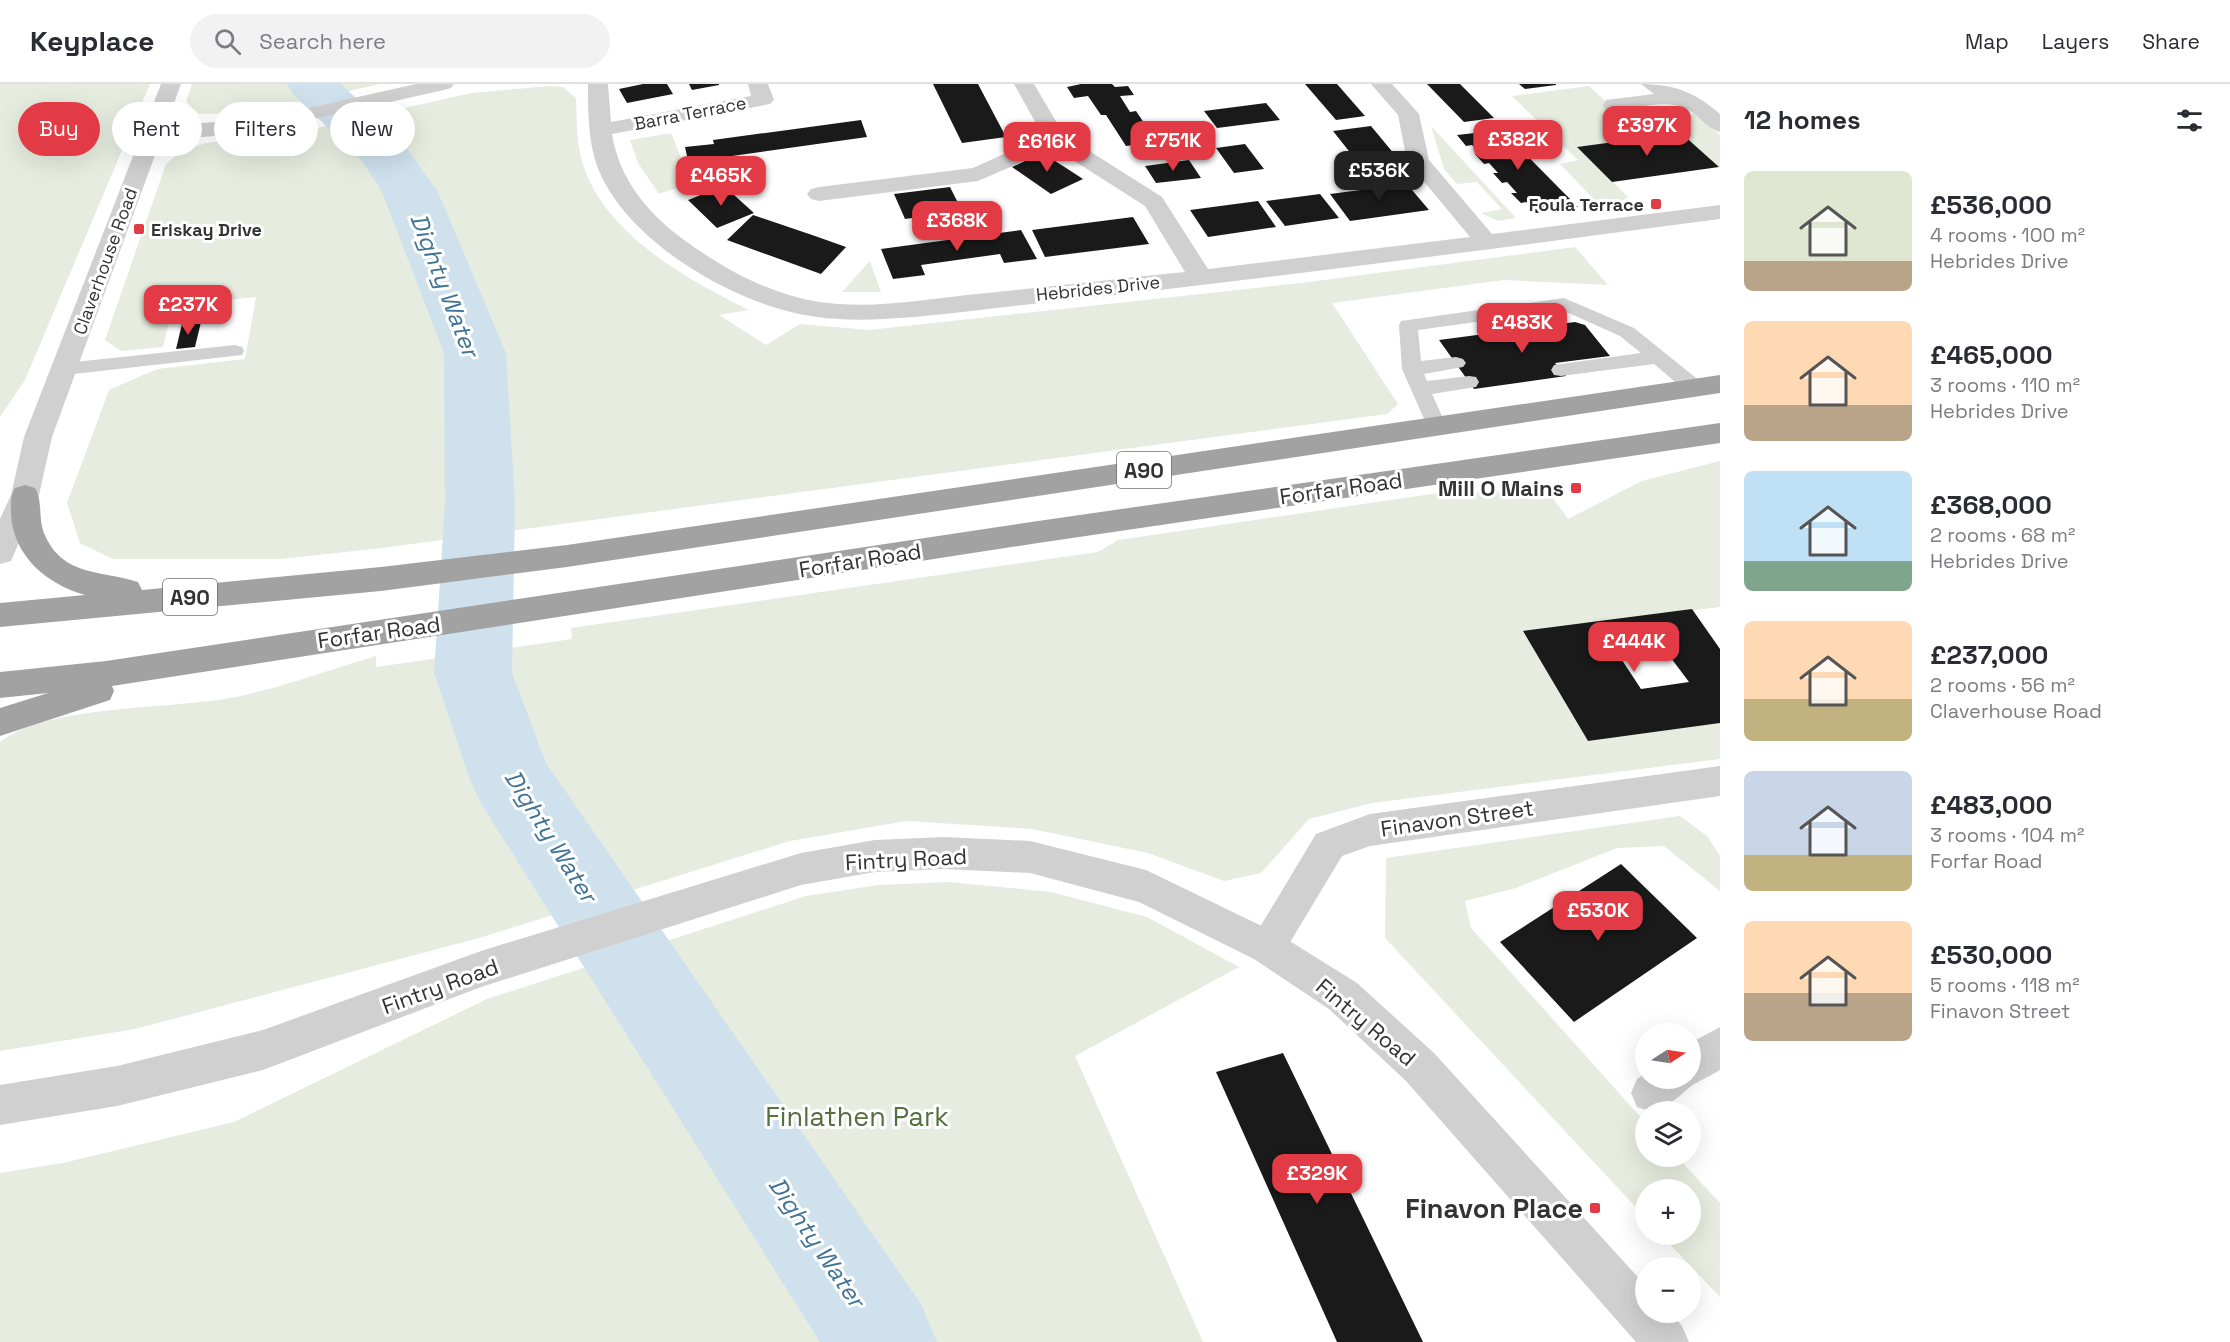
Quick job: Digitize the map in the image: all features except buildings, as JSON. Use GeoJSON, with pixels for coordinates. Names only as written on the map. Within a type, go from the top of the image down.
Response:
{"type":"FeatureCollection","features":[{"type":"Feature","properties":{"kind":"highway","name":"Forfar Road"},"geometry":{"type":"LineString","coordinates":[[0,615],[381,579],[567,556],[1707,386]]}},
{"type":"Feature","properties":{"kind":"highway","name":"Forfar Road"},"geometry":{"type":"LineString","coordinates":[[0,685],[106,674],[194,659],[570,605],[1049,530],[1720,433]]}},
{"type":"Feature","properties":{"kind":"highway"},"geometry":{"type":"LineString","coordinates":[[13,496],[28,531],[52,569],[82,584],[105,589],[215,595]]}},
{"type":"Feature","properties":{"kind":"highway"},"geometry":{"type":"LineString","coordinates":[[0,722],[194,659]]}},
{"type":"Feature","properties":{"kind":"street","name":"Claverhouse Road"},"geometry":{"type":"LineString","coordinates":[[164,102],[171,84]]}},
{"type":"Feature","properties":{"kind":"street"},"geometry":{"type":"LineString","coordinates":[[202,130],[282,120],[444,84]]}},
{"type":"Feature","properties":{"kind":"street","name":"Hebrides Drive"},"geometry":{"type":"LineString","coordinates":[[598,84],[600,130],[612,174],[640,214],[691,256],[747,289],[794,305],[834,311],[895,311],[1200,277],[1720,212]]}},
{"type":"Feature","properties":{"kind":"street","name":"Barra Terrace"},"geometry":{"type":"LineString","coordinates":[[600,130],[763,100],[758,84]]}},
{"type":"Feature","properties":{"kind":"street"},"geometry":{"type":"LineString","coordinates":[[1024,84],[1055,139],[1154,202],[1200,277]]}},
{"type":"Feature","properties":{"kind":"street"},"geometry":{"type":"LineString","coordinates":[[1381,84],[1408,114],[1418,161],[1486,242]]}},
{"type":"Feature","properties":{"kind":"street"},"geometry":{"type":"LineString","coordinates":[[1651,84],[1698,106],[1720,125]]}},
{"type":"Feature","properties":{"kind":"street"},"geometry":{"type":"LineString","coordinates":[[1614,105],[1677,97]]}},
{"type":"Feature","properties":{"kind":"street"},"geometry":{"type":"LineString","coordinates":[[819,194],[978,174],[1055,139]]}},
{"type":"Feature","properties":{"kind":"street","name":"Claverhouse Road"},"geometry":{"type":"LineString","coordinates":[[0,553],[13,496],[65,369],[144,156]]}},
{"type":"Feature","properties":{"kind":"street","name":"Finavon Street"},"geometry":{"type":"LineString","coordinates":[[1268,947],[1329,845],[1370,830],[1715,790]]}},
{"type":"Feature","properties":{"kind":"street","name":"Fintry Road"},"geometry":{"type":"LineString","coordinates":[[0,1106],[117,1086],[263,1050],[481,969],[801,869],[874,856],[944,853],[1030,857],[1146,887],[1268,947],[1343,996],[1420,1067],[1666,1342]]}},
{"type":"Feature","properties":{"kind":"street"},"geometry":{"type":"LineString","coordinates":[[1701,1060],[1720,1047]]}},
{"type":"Feature","properties":{"kind":"lane"},"geometry":{"type":"LineString","coordinates":[[1436,425],[1412,369],[1408,325],[1564,304],[1627,332],[1658,357],[1707,386]]}},
{"type":"Feature","properties":{"kind":"lane"},"geometry":{"type":"LineString","coordinates":[[1502,312],[1516,330]]}},
{"type":"Feature","properties":{"kind":"lane"},"geometry":{"type":"LineString","coordinates":[[65,369],[235,351]]}},
{"type":"Feature","properties":{"kind":"lane"},"geometry":{"type":"LineString","coordinates":[[1560,370],[1658,357]]}},
{"type":"Feature","properties":{"kind":"lane"},"geometry":{"type":"LineString","coordinates":[[1412,369],[1456,363]]}},
{"type":"Feature","properties":{"kind":"lane"},"geometry":{"type":"LineString","coordinates":[[1420,389],[1469,382]]}},
{"type":"Feature","properties":{"kind":"green space"},"geometry":{"type":"Polygon","coordinates":[[[0,84],[150,84],[142,102],[112,102],[112,156],[120,156],[25,380],[0,417],[0,84]]]}},
{"type":"Feature","properties":{"kind":"green space"},"geometry":{"type":"Polygon","coordinates":[[[192,84],[380,84],[297,102],[214,102],[214,113],[202,114],[202,102],[186,102],[192,84]]]}},
{"type":"Feature","properties":{"kind":"green space"},"geometry":{"type":"Polygon","coordinates":[[[548,86],[563,87],[576,98],[580,153],[589,180],[604,205],[624,228],[672,267],[749,310],[719,315],[766,345],[800,324],[869,330],[1301,283],[1575,247],[1608,285],[1504,280],[1332,303],[1398,404],[1387,414],[382,548],[281,559],[113,559],[80,543],[67,503],[109,390],[157,369],[245,359],[256,297],[173,306],[163,347],[121,351],[105,340],[166,164],[176,156],[202,156],[202,144],[214,142],[214,156],[318,156],[318,128],[330,125],[330,156],[415,156],[415,106],[471,93],[548,86]]]}},
{"type":"Feature","properties":{"kind":"green space"},"geometry":{"type":"Polygon","coordinates":[[[1589,86],[1629,123],[1695,114],[1720,135],[1720,168],[1681,133],[1578,147],[1628,197],[1606,212],[1560,164],[1578,160],[1512,96],[1589,86]]]}},
{"type":"Feature","properties":{"kind":"green space"},"geometry":{"type":"Polygon","coordinates":[[[1431,126],[1516,218],[1498,221],[1481,213],[1502,209],[1477,182],[1457,184],[1444,169],[1431,126]]]}},
{"type":"Feature","properties":{"kind":"green space"},"geometry":{"type":"Polygon","coordinates":[[[671,133],[691,183],[659,194],[638,163],[630,140],[671,133]]]}},
{"type":"Feature","properties":{"kind":"green space"},"geometry":{"type":"Polygon","coordinates":[[[870,261],[881,292],[842,292],[870,261]]]}},
{"type":"Feature","properties":{"kind":"green space"},"geometry":{"type":"Polygon","coordinates":[[[1720,461],[1720,607],[1523,631],[1588,741],[1720,723],[1720,759],[1372,803],[1309,819],[1261,873],[1224,881],[1148,853],[1032,829],[906,821],[790,841],[479,938],[135,1029],[0,1051],[0,742],[23,729],[83,714],[245,695],[376,656],[376,667],[572,639],[571,628],[1098,552],[1118,540],[1445,492],[1548,491],[1568,519],[1642,481],[1720,461]]]}},
{"type":"Feature","properties":{"kind":"green space"},"geometry":{"type":"Polygon","coordinates":[[[1680,816],[1707,836],[1720,856],[1720,891],[1664,846],[1617,848],[1516,888],[1465,901],[1471,928],[1635,1111],[1635,1167],[1686,1167],[1698,1179],[1635,1179],[1635,1206],[1385,938],[1386,858],[1680,816]]]}},
{"type":"Feature","properties":{"kind":"green space","name":"Finlathen Park"},"geometry":{"type":"Polygon","coordinates":[[[948,882],[1051,892],[1147,917],[1239,967],[1075,1056],[1203,1342],[0,1342],[0,1173],[63,1163],[234,1122],[487,999],[806,896],[879,885],[948,882]]]}},
{"type":"Feature","properties":{"kind":"green space"},"geometry":{"type":"Polygon","coordinates":[[[1701,1183],[1720,1203],[1720,1297],[1701,1277],[1701,1257],[1682,1257],[1671,1245],[1701,1245],[1701,1183]]]}},
{"type":"Feature","properties":{"kind":"waterway","name":"Dighty Water"},"geometry":{"type":"LineString","coordinates":[[312,84],[382,151],[410,192],[475,353],[480,504],[473,673],[511,780],[883,1342]]}},
{"type":"Feature","properties":{"kind":"place","name":"Foula Terrace"},"geometry":{"type":"Point","coordinates":[1656,204]}},
{"type":"Feature","properties":{"kind":"place","name":"Eriskay Drive"},"geometry":{"type":"Point","coordinates":[139,229]}},
{"type":"Feature","properties":{"kind":"place","name":"Mill O Mains"},"geometry":{"type":"Point","coordinates":[1576,488]}},
{"type":"Feature","properties":{"kind":"place","name":"Finavon Place"},"geometry":{"type":"Point","coordinates":[1595,1208]}}]}
